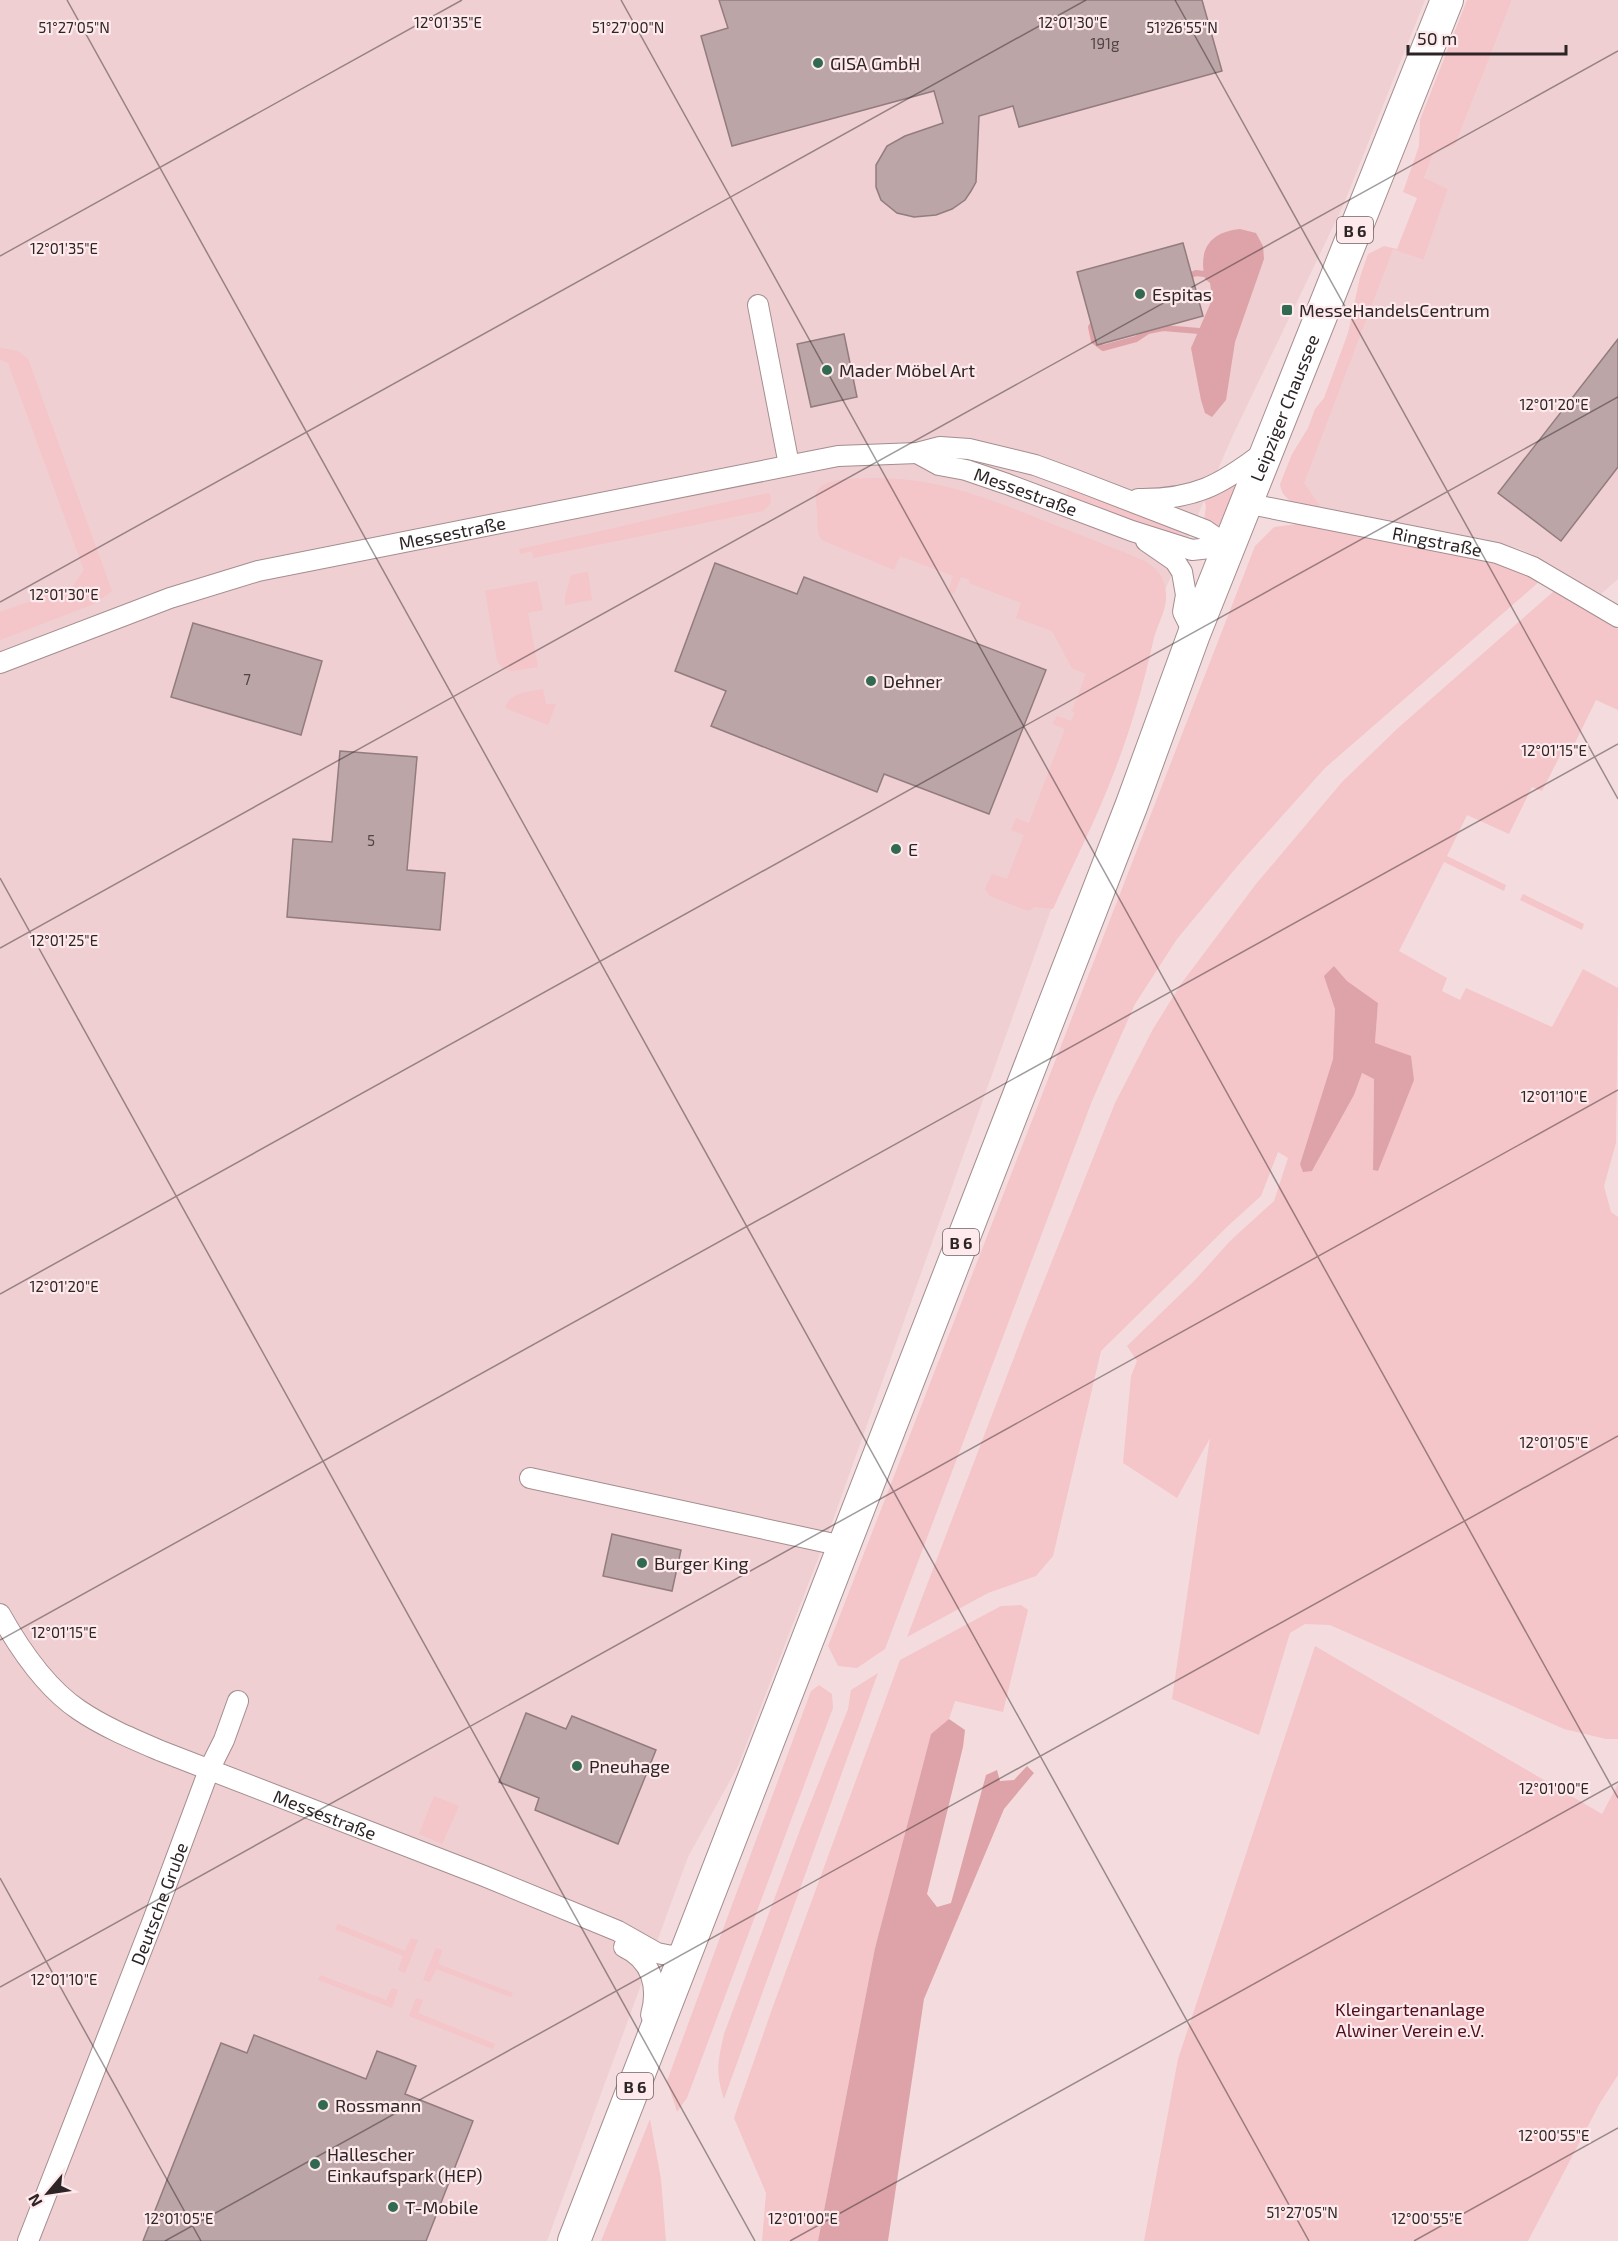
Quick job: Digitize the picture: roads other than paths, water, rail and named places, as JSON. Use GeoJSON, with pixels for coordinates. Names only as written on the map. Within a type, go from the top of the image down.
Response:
{"type":"FeatureCollection","features":[{"type":"Feature","properties":{"kind":"main road","name":"Leipziger Chaussee"},"geometry":{"type":"LineString","coordinates":[[1228,546],[1394,137],[1447,0]]}},
{"type":"Feature","properties":{"kind":"main road","name":"B 6"},"geometry":{"type":"LineString","coordinates":[[574,2241],[1132,804],[1228,546]]}},
{"type":"Feature","properties":{"kind":"street"},"geometry":{"type":"LineString","coordinates":[[758,305],[789,465]]}},
{"type":"Feature","properties":{"kind":"street","name":"Messestraße"},"geometry":{"type":"LineString","coordinates":[[0,663],[170,598],[258,571],[838,456],[917,453],[940,447],[969,449],[1035,465],[1127,499],[1205,530],[1228,546]]}},
{"type":"Feature","properties":{"kind":"street","name":"Messestraße"},"geometry":{"type":"LineString","coordinates":[[1127,499],[1160,500],[1196,494],[1242,469],[1266,451]]}},
{"type":"Feature","properties":{"kind":"street","name":"Messestraße"},"geometry":{"type":"LineString","coordinates":[[917,453],[939,465],[966,470],[1132,531],[1192,550],[1228,546]]}},
{"type":"Feature","properties":{"kind":"street","name":"Ringstraße"},"geometry":{"type":"LineString","coordinates":[[1245,503],[1497,553],[1533,567],[1618,617]]}},
{"type":"Feature","properties":{"kind":"street","name":"Messestraße"},"geometry":{"type":"LineString","coordinates":[[1132,531],[1175,561],[1182,572],[1186,595],[1183,612],[1194,634]]}},
{"type":"Feature","properties":{"kind":"street"},"geometry":{"type":"LineString","coordinates":[[530,1478],[843,1546]]}},
{"type":"Feature","properties":{"kind":"street","name":"Messestraße"},"geometry":{"type":"LineString","coordinates":[[0,1614],[48,1682],[77,1709],[124,1735],[550,1903],[618,1931],[657,1953],[672,1956],[687,1950]]}},
{"type":"Feature","properties":{"kind":"street","name":"Deutsche Grube"},"geometry":{"type":"LineString","coordinates":[[28,2241],[209,1770],[224,1740],[238,1701]]}},
{"type":"Feature","properties":{"kind":"street"},"geometry":{"type":"LineString","coordinates":[[550,1903],[579,1925],[632,1951],[643,1960],[650,1971],[654,1988],[654,2006],[641,2070]]}},
{"type":"Feature","properties":{"kind":"waterway"},"geometry":{"type":"LineString","coordinates":[[1184,278],[1196,273],[1204,274]]}},
{"type":"Feature","properties":{"kind":"waterway"},"geometry":{"type":"LineString","coordinates":[[1096,320],[1091,327],[1094,341],[1103,348],[1136,339],[1148,331],[1163,328],[1199,331]]}},
{"type":"Feature","properties":{"kind":"place","name":"GISA GmbH"},"geometry":{"type":"Point","coordinates":[818,63]}},
{"type":"Feature","properties":{"kind":"place","name":"Espitas"},"geometry":{"type":"Point","coordinates":[1140,294]}},
{"type":"Feature","properties":{"kind":"place","name":"MesseHandelsCentrum"},"geometry":{"type":"Point","coordinates":[1287,310]}},
{"type":"Feature","properties":{"kind":"place","name":"Mader Möbel Art"},"geometry":{"type":"Point","coordinates":[827,370]}},
{"type":"Feature","properties":{"kind":"place","name":"Dehner"},"geometry":{"type":"Point","coordinates":[871,681]}},
{"type":"Feature","properties":{"kind":"place","name":"E"},"geometry":{"type":"Point","coordinates":[896,849]}},
{"type":"Feature","properties":{"kind":"place","name":"Burger King"},"geometry":{"type":"Point","coordinates":[642,1563]}},
{"type":"Feature","properties":{"kind":"place","name":"Pneuhage"},"geometry":{"type":"Point","coordinates":[577,1766]}},
{"type":"Feature","properties":{"kind":"place","name":"Rossmann"},"geometry":{"type":"Point","coordinates":[323,2105]}},
{"type":"Feature","properties":{"kind":"place","name":"Hallescher Einkaufspark (HEP)"},"geometry":{"type":"Point","coordinates":[315,2164]}},
{"type":"Feature","properties":{"kind":"place","name":"T-Mobile"},"geometry":{"type":"Point","coordinates":[393,2207]}},
{"type":"Feature","properties":{"kind":"park label","name":"Kleingartenanlage Alwiner Verein e.V."},"geometry":{"type":"Point","coordinates":[1410,2019]}}]}
